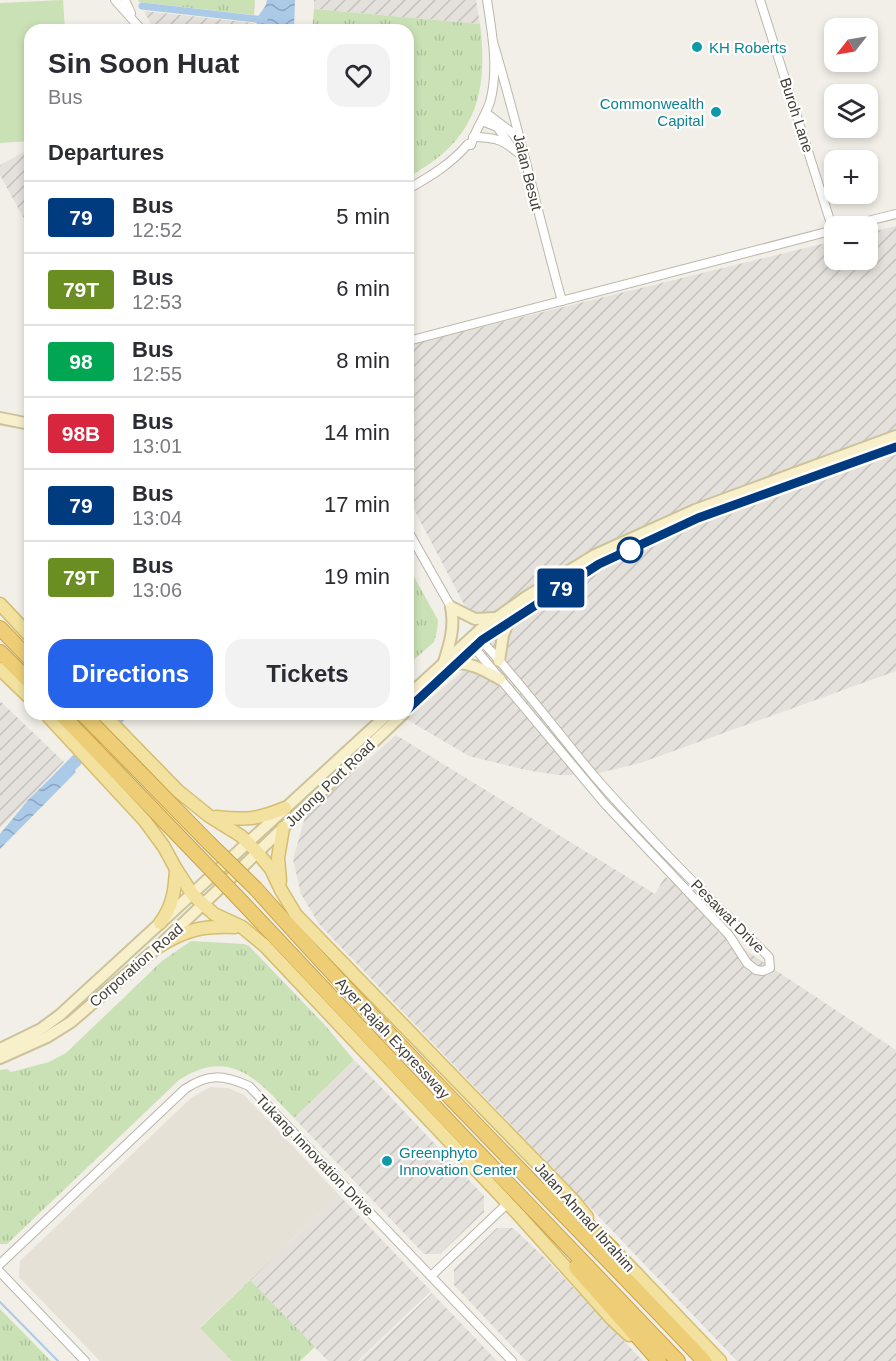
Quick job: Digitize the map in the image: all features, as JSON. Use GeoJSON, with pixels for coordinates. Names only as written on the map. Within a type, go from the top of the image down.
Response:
{"type":"FeatureCollection","features":[{"type":"Feature","properties":{"kind":"highway"},"geometry":{"type":"LineString","coordinates":[[0,628],[24,653]]}},
{"type":"Feature","properties":{"kind":"highway"},"geometry":{"type":"LineString","coordinates":[[0,652],[24,676]]}},
{"type":"Feature","properties":{"kind":"highway","name":"Ayer Rajah Expressway"},"geometry":{"type":"LineString","coordinates":[[65,720],[80,742],[97,760],[197,855],[678,1361]]}},
{"type":"Feature","properties":{"kind":"highway","name":"Ayer Rajah Expressway"},"geometry":{"type":"LineString","coordinates":[[88,720],[96,728],[118,740],[208,842],[256,889],[433,1080],[704,1361]]}},
{"type":"Feature","properties":{"kind":"highway"},"geometry":{"type":"LineString","coordinates":[[500,1148],[510,1150],[522,1160],[616,1253]]}},
{"type":"Feature","properties":{"kind":"highway"},"geometry":{"type":"LineString","coordinates":[[496,1171],[546,1234],[658,1361]]}},
{"type":"Feature","properties":{"kind":"main road"},"geometry":{"type":"LineString","coordinates":[[0,418],[24,423]]}},
{"type":"Feature","properties":{"kind":"main road"},"geometry":{"type":"LineString","coordinates":[[414,703],[456,663],[474,640],[496,618],[525,597],[573,568],[695,510],[896,436]]}},
{"type":"Feature","properties":{"kind":"main road"},"geometry":{"type":"LineString","coordinates":[[414,690],[444,662],[474,640],[508,622],[599,564],[698,518],[896,447]]}},
{"type":"Feature","properties":{"kind":"main road"},"geometry":{"type":"LineString","coordinates":[[0,604],[24,630]]}},
{"type":"Feature","properties":{"kind":"main road"},"geometry":{"type":"LineString","coordinates":[[455,613],[475,619],[496,618]]}},
{"type":"Feature","properties":{"kind":"main road"},"geometry":{"type":"LineString","coordinates":[[455,613],[474,640]]}},
{"type":"Feature","properties":{"kind":"main road"},"geometry":{"type":"LineString","coordinates":[[444,662],[451,640],[455,613]]}},
{"type":"Feature","properties":{"kind":"main road"},"geometry":{"type":"LineString","coordinates":[[499,661],[503,635],[508,622]]}},
{"type":"Feature","properties":{"kind":"main road"},"geometry":{"type":"LineString","coordinates":[[456,663],[481,668],[500,679]]}},
{"type":"Feature","properties":{"kind":"main road"},"geometry":{"type":"LineString","coordinates":[[0,669],[24,692]]}},
{"type":"Feature","properties":{"kind":"main road"},"geometry":{"type":"LineString","coordinates":[[53,720],[80,742]]}},
{"type":"Feature","properties":{"kind":"main road","name":"Jalan Ahmad Ibrahim"},"geometry":{"type":"LineString","coordinates":[[107,720],[118,740],[209,816],[230,827],[253,847],[271,869],[296,915],[574,1201],[616,1253],[720,1361]]}},
{"type":"Feature","properties":{"kind":"main road","name":"Jurong Port Road"},"geometry":{"type":"LineString","coordinates":[[253,847],[285,808],[381,720]]}},
{"type":"Feature","properties":{"kind":"main road","name":"Jurong Port Road"},"geometry":{"type":"LineString","coordinates":[[253,847],[283,828],[397,720]]}},
{"type":"Feature","properties":{"kind":"main road"},"geometry":{"type":"LineString","coordinates":[[97,760],[164,847],[193,895],[214,914],[242,927],[273,954],[508,1203],[612,1319],[658,1361]]}},
{"type":"Feature","properties":{"kind":"main road"},"geometry":{"type":"LineString","coordinates":[[209,816],[249,820],[258,819],[285,808]]}},
{"type":"Feature","properties":{"kind":"main road"},"geometry":{"type":"LineString","coordinates":[[281,891],[278,861],[283,828]]}},
{"type":"Feature","properties":{"kind":"main road","name":"Corporation Road"},"geometry":{"type":"LineString","coordinates":[[0,1049],[41,1029],[60,1015],[160,923],[253,847]]}},
{"type":"Feature","properties":{"kind":"main road","name":"Corporation Road"},"geometry":{"type":"LineString","coordinates":[[0,1058],[47,1037],[71,1022],[203,905],[253,847]]}},
{"type":"Feature","properties":{"kind":"main road"},"geometry":{"type":"LineString","coordinates":[[160,923],[167,914],[174,897],[176,869]]}},
{"type":"Feature","properties":{"kind":"main road"},"geometry":{"type":"LineString","coordinates":[[158,947],[178,934],[200,928],[242,927]]}},
{"type":"Feature","properties":{"kind":"street"},"geometry":{"type":"LineString","coordinates":[[115,0],[136,24]]}},
{"type":"Feature","properties":{"kind":"street","name":"Jalan Besut"},"geometry":{"type":"LineString","coordinates":[[414,185],[456,158],[468,144],[471,145],[484,117],[495,80],[487,0]]}},
{"type":"Feature","properties":{"kind":"street","name":"Buroh Lane"},"geometry":{"type":"LineString","coordinates":[[760,0],[829,216]]}},
{"type":"Feature","properties":{"kind":"street"},"geometry":{"type":"LineString","coordinates":[[126,2],[137,24]]}},
{"type":"Feature","properties":{"kind":"street","name":"Jalan Besut"},"geometry":{"type":"LineString","coordinates":[[493,42],[510,98],[562,301]]}},
{"type":"Feature","properties":{"kind":"street"},"geometry":{"type":"LineString","coordinates":[[484,117],[510,131],[520,141]]}},
{"type":"Feature","properties":{"kind":"street"},"geometry":{"type":"LineString","coordinates":[[484,117],[503,133],[510,146]]}},
{"type":"Feature","properties":{"kind":"street"},"geometry":{"type":"LineString","coordinates":[[473,137],[492,137],[510,146],[524,158]]}},
{"type":"Feature","properties":{"kind":"street"},"geometry":{"type":"LineString","coordinates":[[878,218],[896,214]]}},
{"type":"Feature","properties":{"kind":"street"},"geometry":{"type":"LineString","coordinates":[[414,339],[824,233]]}},
{"type":"Feature","properties":{"kind":"street"},"geometry":{"type":"LineString","coordinates":[[414,541],[455,613]]}},
{"type":"Feature","properties":{"kind":"street","name":"Pesawat Drive"},"geometry":{"type":"LineString","coordinates":[[474,640],[499,661],[639,826],[705,895],[770,957],[770,968],[763,971],[756,970],[747,963],[729,935],[605,804],[500,679],[474,640]]}},
{"type":"Feature","properties":{"kind":"street","name":"Tukang Innovation Drive"},"geometry":{"type":"LineString","coordinates":[[0,1264],[185,1089],[197,1081],[211,1077],[229,1077],[249,1086],[512,1361]]}},
{"type":"Feature","properties":{"kind":"street"},"geometry":{"type":"LineString","coordinates":[[431,1275],[508,1203]]}},
{"type":"Feature","properties":{"kind":"street"},"geometry":{"type":"LineString","coordinates":[[0,1253],[14,1252]]}},
{"type":"Feature","properties":{"kind":"street"},"geometry":{"type":"LineString","coordinates":[[0,1272],[85,1361]]}},
{"type":"Feature","properties":{"kind":"shaded area"},"geometry":{"type":"Polygon","coordinates":[[[314,0],[476,0],[480,24],[314,9],[314,0]]]}},
{"type":"Feature","properties":{"kind":"shaded area"},"geometry":{"type":"Polygon","coordinates":[[[144,11],[254,23],[254,24],[151,24],[144,11]]]}},
{"type":"Feature","properties":{"kind":"shaded area"},"geometry":{"type":"Polygon","coordinates":[[[24,152],[24,219],[0,175],[0,165],[24,152]]]}},
{"type":"Feature","properties":{"kind":"shaded area"},"geometry":{"type":"Polygon","coordinates":[[[896,226],[896,671],[640,763],[591,775],[558,775],[469,756],[408,720],[414,720],[414,712],[488,650],[414,509],[414,344],[824,243],[824,270],[878,270],[878,230],[896,226]]]}},
{"type":"Feature","properties":{"kind":"shaded area"},"geometry":{"type":"Polygon","coordinates":[[[0,701],[64,762],[0,828],[0,701]]]}},
{"type":"Feature","properties":{"kind":"shaded area"},"geometry":{"type":"Polygon","coordinates":[[[396,735],[655,894],[665,877],[728,917],[718,932],[896,1050],[896,1361],[737,1361],[319,924],[301,894],[293,859],[306,814],[396,735]]]}},
{"type":"Feature","properties":{"kind":"shaded area"},"geometry":{"type":"Polygon","coordinates":[[[354,1060],[484,1196],[484,1212],[440,1254],[424,1254],[294,1118],[354,1060]]]}},
{"type":"Feature","properties":{"kind":"shaded area"},"geometry":{"type":"Polygon","coordinates":[[[210,1087],[228,1088],[244,1095],[339,1195],[200,1327],[232,1361],[100,1361],[19,1277],[20,1261],[191,1098],[210,1087]]]}},
{"type":"Feature","properties":{"kind":"shaded area"},"geometry":{"type":"Polygon","coordinates":[[[339,1195],[431,1291],[358,1361],[328,1361],[250,1280],[339,1195]]]}},
{"type":"Feature","properties":{"kind":"shaded area"},"geometry":{"type":"Polygon","coordinates":[[[497,1228],[513,1228],[546,1259],[643,1361],[526,1361],[454,1285],[454,1269],[497,1228]]]}},
{"type":"Feature","properties":{"kind":"shaded area"},"geometry":{"type":"Polygon","coordinates":[[[432,1293],[497,1361],[360,1361],[432,1293]]]}},
{"type":"Feature","properties":{"kind":"green space"},"geometry":{"type":"Polygon","coordinates":[[[63,0],[65,24],[24,24],[24,141],[0,143],[0,3],[63,0]]]}},
{"type":"Feature","properties":{"kind":"green space"},"geometry":{"type":"Polygon","coordinates":[[[138,0],[255,0],[254,15],[139,2],[138,0]]]}},
{"type":"Feature","properties":{"kind":"green space"},"geometry":{"type":"Polygon","coordinates":[[[314,9],[480,24],[482,73],[479,95],[462,132],[448,148],[414,173],[414,24],[313,24],[314,9]]]}},
{"type":"Feature","properties":{"kind":"green space"},"geometry":{"type":"Polygon","coordinates":[[[414,577],[438,620],[434,642],[414,660],[414,577]]]}},
{"type":"Feature","properties":{"kind":"green space"},"geometry":{"type":"Polygon","coordinates":[[[191,941],[249,946],[324,1024],[354,1060],[294,1118],[269,1092],[243,1072],[229,1067],[214,1066],[197,1070],[179,1080],[7,1244],[0,1244],[0,1070],[7,1069],[11,1072],[49,1062],[66,1053],[162,961],[191,941]]]}},
{"type":"Feature","properties":{"kind":"green space"},"geometry":{"type":"Polygon","coordinates":[[[250,1280],[315,1347],[300,1361],[232,1361],[200,1328],[250,1280]]]}},
{"type":"Feature","properties":{"kind":"green space"},"geometry":{"type":"Polygon","coordinates":[[[0,1309],[51,1361],[0,1361],[0,1309]]]}},
{"type":"Feature","properties":{"kind":"water"},"geometry":{"type":"Polygon","coordinates":[[[267,0],[295,0],[294,24],[257,24],[258,17],[267,0]]]}},
{"type":"Feature","properties":{"kind":"water"},"geometry":{"type":"Polygon","coordinates":[[[67,762],[76,772],[0,849],[0,834],[28,800],[67,762]]]}},
{"type":"Feature","properties":{"kind":"waterway"},"geometry":{"type":"LineString","coordinates":[[142,6],[264,20]]}},
{"type":"Feature","properties":{"kind":"waterway"},"geometry":{"type":"LineString","coordinates":[[60,777],[116,720]]}},
{"type":"Feature","properties":{"kind":"waterway"},"geometry":{"type":"LineString","coordinates":[[0,1302],[58,1361]]}},
{"type":"Feature","properties":{"kind":"bus line","name":"79"},"geometry":{"type":"LineString","coordinates":[[414,703],[482,640],[599,564],[698,518],[896,447]]}},
{"type":"Feature","properties":{"kind":"place","name":"KH Roberts"},"geometry":{"type":"Point","coordinates":[697,47]}},
{"type":"Feature","properties":{"kind":"place","name":"Commonwealth Capital"},"geometry":{"type":"Point","coordinates":[716,112]}},
{"type":"Feature","properties":{"kind":"place","name":"Greenphyto Innovation Center"},"geometry":{"type":"Point","coordinates":[387,1161]}}]}
